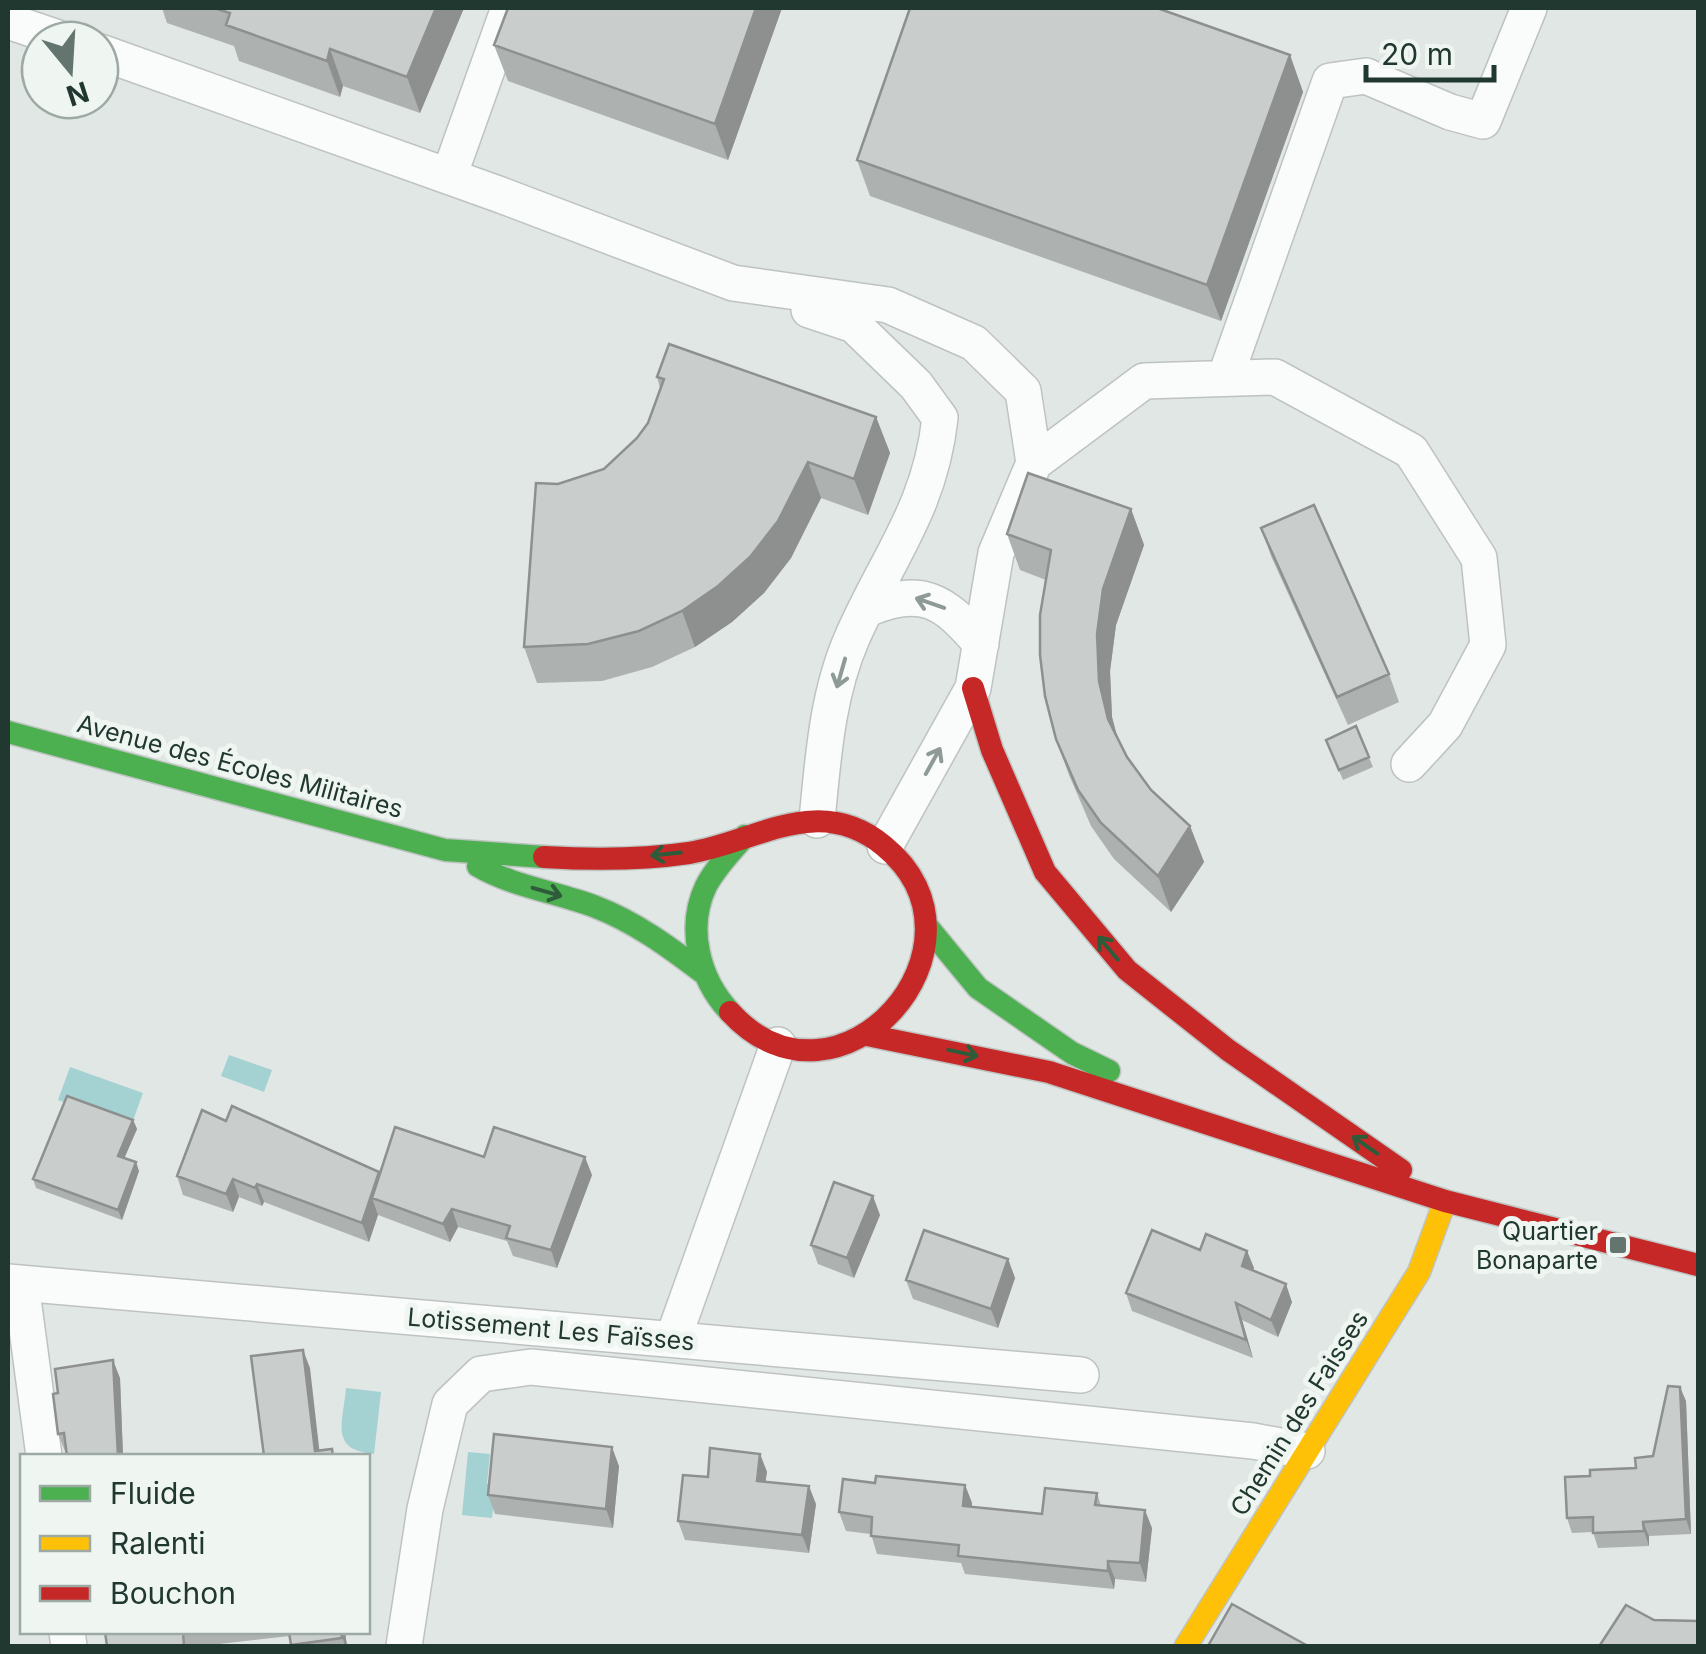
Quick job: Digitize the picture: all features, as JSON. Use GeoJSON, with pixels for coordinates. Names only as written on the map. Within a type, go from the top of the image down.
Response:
{"type":"FeatureCollection","features":[{"type":"Feature","properties":{"kind":"street"},"geometry":{"type":"LineString","coordinates":[[449,176],[510,8]]}},
{"type":"Feature","properties":{"kind":"street"},"geometry":{"type":"LineString","coordinates":[[1225,378],[1330,81],[1366,76],[1450,112],[1482,121],[1529,8]]}},
{"type":"Feature","properties":{"kind":"street"},"geometry":{"type":"LineString","coordinates":[[120,59],[854,326],[916,385],[940,418],[935,458],[912,522],[850,641],[827,724],[817,820]]}},
{"type":"Feature","properties":{"kind":"street"},"geometry":{"type":"LineString","coordinates":[[733,283],[888,306],[974,343],[1023,391],[1034,464]]}},
{"type":"Feature","properties":{"kind":"street"},"geometry":{"type":"LineString","coordinates":[[885,846],[974,688],[996,553],[1034,464],[1144,380],[1275,377],[1410,451],[1479,558],[1488,645],[1445,725],[1409,764]]}},
{"type":"Feature","properties":{"kind":"street"},"geometry":{"type":"LineString","coordinates":[[867,608],[896,597],[927,598],[956,614],[981,644]]}},
{"type":"Feature","properties":{"kind":"street"},"geometry":{"type":"LineString","coordinates":[[974,688],[992,750],[1046,872],[1127,970],[1228,1050],[1445,1201]]}},
{"type":"Feature","properties":{"kind":"street","name":"Avenue des Écoles Militaires"},"geometry":{"type":"LineString","coordinates":[[8,732],[459,853],[616,859],[704,850],[746,836]]}},
{"type":"Feature","properties":{"kind":"street"},"geometry":{"type":"LineString","coordinates":[[817,820],[854,828],[885,846],[906,868],[920,895],[926,924],[924,958],[913,989],[893,1016],[867,1036],[838,1046],[808,1050],[778,1045],[746,1029],[719,1004],[702,972],[696,935],[702,898],[720,864],[746,836],[781,823],[817,820]]}},
{"type":"Feature","properties":{"kind":"street","name":"Avenue des Écoles Militaires"},"geometry":{"type":"LineString","coordinates":[[459,853],[484,870],[583,902],[633,923],[702,972]]}},
{"type":"Feature","properties":{"kind":"street"},"geometry":{"type":"LineString","coordinates":[[926,924],[978,988],[1072,1053],[1229,1130]]}},
{"type":"Feature","properties":{"kind":"street"},"geometry":{"type":"LineString","coordinates":[[867,1036],[1049,1072],[1445,1201],[1698,1265]]}},
{"type":"Feature","properties":{"kind":"street"},"geometry":{"type":"LineString","coordinates":[[672,1340],[778,1045]]}},
{"type":"Feature","properties":{"kind":"street","name":"Chemin des Faisses"},"geometry":{"type":"LineString","coordinates":[[1186,1646],[1419,1272],[1445,1201]]}},
{"type":"Feature","properties":{"kind":"street","name":"Lotissement Les Faïsses"},"geometry":{"type":"LineString","coordinates":[[44,1454],[14,1283],[1082,1375]]}},
{"type":"Feature","properties":{"kind":"street"},"geometry":{"type":"LineString","coordinates":[[404,1646],[425,1509],[450,1404],[481,1374],[531,1366],[1253,1441],[1307,1451]]}},
{"type":"Feature","properties":{"kind":"water"},"geometry":{"type":"Polygon","coordinates":[[[229,1055],[272,1070],[264,1092],[221,1076],[229,1055]]]}},
{"type":"Feature","properties":{"kind":"water"},"geometry":{"type":"Polygon","coordinates":[[[70,1067],[143,1093],[131,1126],[58,1100],[70,1067]]]}},
{"type":"Feature","properties":{"kind":"water"},"geometry":{"type":"Polygon","coordinates":[[[346,1388],[381,1392],[374,1454],[350,1447],[345,1441],[342,1423],[346,1388]]]}},
{"type":"Feature","properties":{"kind":"water"},"geometry":{"type":"Polygon","coordinates":[[[468,1452],[490,1454],[487,1483],[495,1493],[492,1518],[462,1515],[468,1452]]]}},
{"type":"Feature","properties":{"kind":"building"},"geometry":{"type":"Polygon","coordinates":[[[214,8],[436,8],[407,77],[330,49],[327,61],[226,25],[230,13],[214,8]]]}},
{"type":"Feature","properties":{"kind":"building"},"geometry":{"type":"Polygon","coordinates":[[[508,8],[756,8],[715,124],[494,45],[508,8]]]}},
{"type":"Feature","properties":{"kind":"building"},"geometry":{"type":"Polygon","coordinates":[[[910,8],[1157,8],[1290,55],[1207,285],[857,160],[910,8]]]}},
{"type":"Feature","properties":{"kind":"building"},"geometry":{"type":"Polygon","coordinates":[[[669,344],[876,417],[854,479],[808,462],[778,521],[750,557],[682,611],[639,631],[588,644],[524,647],[536,483],[558,484],[604,469],[637,438],[648,423],[664,379],[657,377],[669,344]]]}},
{"type":"Feature","properties":{"kind":"building"},"geometry":{"type":"Polygon","coordinates":[[[1028,473],[1131,509],[1103,589],[1097,634],[1099,681],[1108,719],[1127,757],[1151,790],[1190,826],[1158,876],[1101,823],[1078,790],[1056,739],[1040,655],[1040,615],[1051,550],[1007,534],[1028,473]]]}},
{"type":"Feature","properties":{"kind":"building"},"geometry":{"type":"Polygon","coordinates":[[[1314,505],[1389,674],[1337,697],[1261,528],[1314,505]]]}},
{"type":"Feature","properties":{"kind":"building"},"geometry":{"type":"Polygon","coordinates":[[[1356,726],[1369,757],[1339,770],[1326,740],[1356,726]]]}},
{"type":"Feature","properties":{"kind":"building"},"geometry":{"type":"Polygon","coordinates":[[[67,1096],[133,1120],[118,1156],[136,1162],[118,1210],[33,1179],[67,1096]]]}},
{"type":"Feature","properties":{"kind":"building"},"geometry":{"type":"Polygon","coordinates":[[[232,1106],[379,1172],[362,1223],[257,1184],[255,1188],[233,1179],[226,1194],[177,1176],[202,1110],[226,1121],[232,1106]]]}},
{"type":"Feature","properties":{"kind":"building"},"geometry":{"type":"Polygon","coordinates":[[[395,1127],[484,1157],[494,1127],[585,1157],[551,1250],[506,1238],[510,1226],[452,1209],[443,1224],[372,1198],[395,1127]]]}},
{"type":"Feature","properties":{"kind":"building"},"geometry":{"type":"Polygon","coordinates":[[[834,1182],[873,1196],[847,1258],[811,1245],[834,1182]]]}},
{"type":"Feature","properties":{"kind":"building"},"geometry":{"type":"Polygon","coordinates":[[[924,1230],[1008,1259],[991,1309],[906,1280],[924,1230]]]}},
{"type":"Feature","properties":{"kind":"building"},"geometry":{"type":"Polygon","coordinates":[[[1152,1230],[1200,1250],[1206,1234],[1247,1251],[1242,1266],[1286,1284],[1271,1320],[1236,1303],[1246,1340],[1126,1293],[1152,1230]]]}},
{"type":"Feature","properties":{"kind":"building"},"geometry":{"type":"Polygon","coordinates":[[[303,1350],[315,1451],[332,1449],[333,1454],[264,1454],[251,1356],[303,1350]]]}},
{"type":"Feature","properties":{"kind":"building"},"geometry":{"type":"Polygon","coordinates":[[[113,1360],[118,1454],[67,1454],[64,1433],[58,1434],[53,1394],[58,1393],[55,1369],[113,1360]]]}},
{"type":"Feature","properties":{"kind":"building"},"geometry":{"type":"Polygon","coordinates":[[[1668,1386],[1680,1387],[1686,1519],[1643,1522],[1644,1531],[1593,1533],[1593,1517],[1567,1518],[1565,1477],[1590,1476],[1590,1470],[1636,1468],[1635,1458],[1653,1456],[1668,1386]]]}},
{"type":"Feature","properties":{"kind":"building"},"geometry":{"type":"Polygon","coordinates":[[[494,1434],[612,1447],[606,1509],[488,1495],[494,1434]]]}},
{"type":"Feature","properties":{"kind":"building"},"geometry":{"type":"Polygon","coordinates":[[[710,1448],[760,1454],[757,1481],[809,1486],[802,1535],[678,1521],[683,1475],[708,1477],[710,1448]]]}},
{"type":"Feature","properties":{"kind":"building"},"geometry":{"type":"Polygon","coordinates":[[[876,1476],[965,1485],[963,1506],[1042,1514],[1045,1488],[1097,1493],[1095,1505],[1145,1510],[1140,1563],[1108,1561],[1108,1571],[958,1556],[959,1545],[871,1536],[872,1517],[839,1512],[843,1479],[875,1483],[876,1476]]]}},
{"type":"Feature","properties":{"kind":"building"},"geometry":{"type":"Polygon","coordinates":[[[1232,1604],[1308,1646],[1208,1646],[1232,1604]]]}},
{"type":"Feature","properties":{"kind":"building"},"geometry":{"type":"Polygon","coordinates":[[[1626,1605],[1654,1620],[1698,1621],[1698,1646],[1600,1645],[1626,1605]]]}},
{"type":"Feature","properties":{"kind":"building"},"geometry":{"type":"Polygon","coordinates":[[[105,1634],[183,1634],[184,1646],[107,1646],[105,1634]]]}},
{"type":"Feature","properties":{"kind":"building"},"geometry":{"type":"Polygon","coordinates":[[[289,1634],[341,1634],[342,1638],[291,1645],[289,1634]]]}},
{"type":"Feature","properties":{"kind":"traffic: fast"},"geometry":{"type":"LineString","coordinates":[[8,732],[445,850],[544,857]]}},
{"type":"Feature","properties":{"kind":"traffic: fast"},"geometry":{"type":"LineString","coordinates":[[730,1012],[704,969],[697,919],[710,879],[745,836]]}},
{"type":"Feature","properties":{"kind":"traffic: fast"},"geometry":{"type":"LineString","coordinates":[[478,866],[610,913],[702,972]]}},
{"type":"Feature","properties":{"kind":"traffic: fast"},"geometry":{"type":"LineString","coordinates":[[926,925],[978,988],[1072,1053],[1109,1071]]}},
{"type":"Feature","properties":{"kind":"traffic: slow"},"geometry":{"type":"LineString","coordinates":[[1186,1646],[1419,1272],[1445,1201]]}},
{"type":"Feature","properties":{"kind":"traffic: jam"},"geometry":{"type":"LineString","coordinates":[[973,688],[992,750],[1045,872],[1127,970],[1228,1050],[1401,1170]]}},
{"type":"Feature","properties":{"kind":"traffic: jam"},"geometry":{"type":"LineString","coordinates":[[544,857],[617,859],[689,853],[787,825],[811,822],[859,830],[884,846],[916,886],[926,930],[917,973],[893,1010],[858,1038],[817,1050],[773,1043],[730,1012]]}},
{"type":"Feature","properties":{"kind":"traffic: jam"},"geometry":{"type":"LineString","coordinates":[[867,1035],[1049,1072],[1445,1201],[1698,1265]]}},
{"type":"Feature","properties":{"kind":"place","name":"Quartier Bonaparte"},"geometry":{"type":"Point","coordinates":[1618,1245]}}]}
